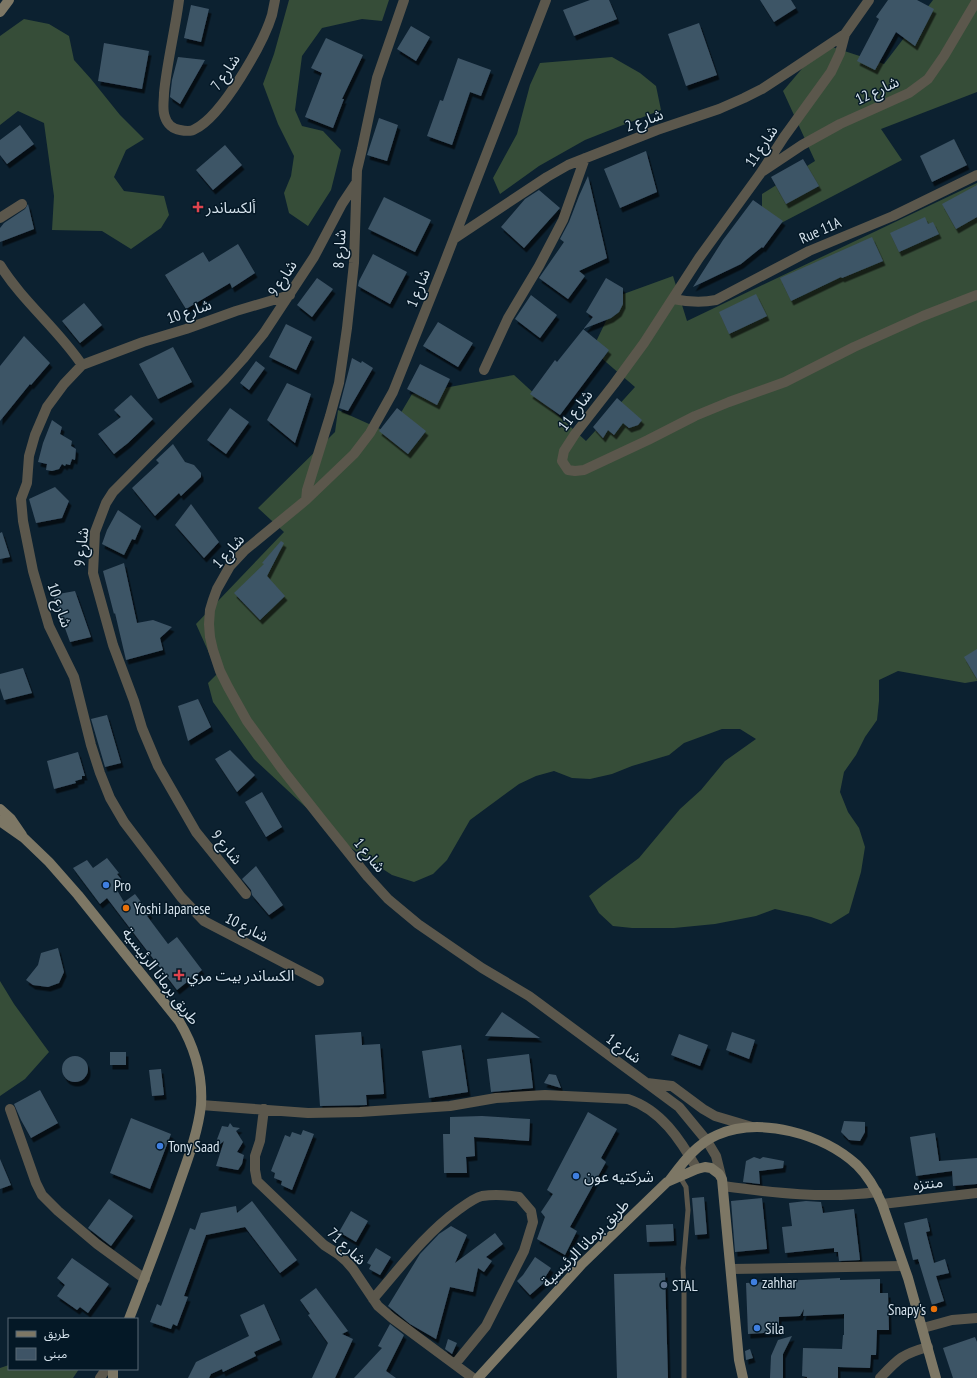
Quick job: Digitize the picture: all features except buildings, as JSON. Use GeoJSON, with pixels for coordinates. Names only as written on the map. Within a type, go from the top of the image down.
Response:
{"type":"FeatureCollection","features":[{"type":"Feature","properties":{"kind":"main road"},"geometry":{"type":"LineString","coordinates":[[0,12],[9,0]]}},
{"type":"Feature","properties":{"kind":"main road","name":"طريق برمانا الرئيسية"},"geometry":{"type":"LineString","coordinates":[[0,809],[11,819],[24,838]]}},
{"type":"Feature","properties":{"kind":"main road","name":"طريق برمانا الرئيسية"},"geometry":{"type":"LineString","coordinates":[[0,821],[24,838],[49,862],[78,895],[179,1021],[189,1038],[196,1055],[201,1104],[197,1129],[145,1279],[129,1318]]}},
{"type":"Feature","properties":{"kind":"main road"},"geometry":{"type":"LineString","coordinates":[[667,1182],[689,1156],[707,1140],[716,1135],[735,1129],[772,1128],[814,1138],[832,1146],[858,1166],[869,1179],[877,1192],[904,1266],[923,1328],[936,1378]]}},
{"type":"Feature","properties":{"kind":"main road"},"geometry":{"type":"LineString","coordinates":[[697,1169],[705,1167],[711,1168],[722,1181],[739,1360],[743,1378]]}},
{"type":"Feature","properties":{"kind":"main road","name":"طريق برمانا الرئيسية"},"geometry":{"type":"LineString","coordinates":[[478,1378],[582,1264],[667,1182],[697,1169]]}},
{"type":"Feature","properties":{"kind":"street","name":"شارع 7"},"geometry":{"type":"LineString","coordinates":[[179,0],[165,79],[163,109],[165,117],[171,127],[187,131],[194,130],[203,125],[216,112],[239,81],[253,57],[272,16],[275,0]]}},
{"type":"Feature","properties":{"kind":"street","name":"شارع 8"},"geometry":{"type":"LineString","coordinates":[[306,500],[339,383],[354,263],[357,170],[377,78],[404,0]]}},
{"type":"Feature","properties":{"kind":"street","name":"شارع 1"},"geometry":{"type":"LineString","coordinates":[[546,0],[455,238],[393,392],[370,433],[354,454],[306,500],[244,551],[230,566],[217,589],[210,610],[210,636],[213,650],[228,687],[247,721],[323,821],[368,877],[388,899],[423,928],[482,968],[529,996],[679,1107],[707,1140],[716,1156],[722,1181]]}},
{"type":"Feature","properties":{"kind":"street","name":"شارع 11"},"geometry":{"type":"LineString","coordinates":[[869,0],[845,34],[840,52],[831,72],[699,258],[627,367],[575,434],[564,451],[562,461],[568,470],[584,470],[695,416],[785,382],[854,347],[923,316],[977,295]]}},
{"type":"Feature","properties":{"kind":"street","name":"شارع 12"},"geometry":{"type":"LineString","coordinates":[[760,174],[802,145],[840,124],[909,93],[928,79],[944,56],[976,2]]}},
{"type":"Feature","properties":{"kind":"street","name":"شارع 2"},"geometry":{"type":"LineString","coordinates":[[455,238],[547,177],[568,165],[657,130],[719,109],[744,98],[762,89],[845,34]]}},
{"type":"Feature","properties":{"kind":"street"},"geometry":{"type":"LineString","coordinates":[[484,370],[508,318],[540,266],[563,220],[585,158]]}},
{"type":"Feature","properties":{"kind":"street","name":"Rue 11A"},"geometry":{"type":"LineString","coordinates":[[673,299],[691,302],[716,300],[809,251],[893,216],[977,175]]}},
{"type":"Feature","properties":{"kind":"street","name":"شارع 9"},"geometry":{"type":"LineString","coordinates":[[246,894],[196,832],[176,799],[150,749],[113,645],[93,573],[95,532],[106,503],[113,492],[225,379],[264,333],[314,257],[342,204],[356,183]]}},
{"type":"Feature","properties":{"kind":"street"},"geometry":{"type":"LineString","coordinates":[[0,218],[22,204]]}},
{"type":"Feature","properties":{"kind":"street"},"geometry":{"type":"LineString","coordinates":[[0,265],[23,294],[73,350],[82,365]]}},
{"type":"Feature","properties":{"kind":"street","name":"شارع 10"},"geometry":{"type":"LineString","coordinates":[[290,294],[236,310],[82,365],[64,384],[47,407],[35,435],[29,456],[27,483],[21,499],[23,521],[35,578],[49,626],[74,677],[100,773],[110,798],[124,822],[181,897],[204,921],[319,980]]}},
{"type":"Feature","properties":{"kind":"street"},"geometry":{"type":"LineString","coordinates":[[647,1083],[672,1086],[715,1116],[753,1128]]}},
{"type":"Feature","properties":{"kind":"street"},"geometry":{"type":"LineString","coordinates":[[201,1104],[308,1113],[360,1112],[450,1106],[496,1098],[545,1095],[628,1099],[639,1102],[660,1117],[670,1128],[697,1169]]}},
{"type":"Feature","properties":{"kind":"street"},"geometry":{"type":"LineString","coordinates":[[10,1109],[36,1183],[42,1195],[58,1211],[97,1244],[145,1279]]}},
{"type":"Feature","properties":{"kind":"street","name":"شارع 71"},"geometry":{"type":"LineString","coordinates":[[264,1109],[260,1141],[255,1156],[257,1181],[324,1245],[346,1261],[378,1306],[473,1378]]}},
{"type":"Feature","properties":{"kind":"street"},"geometry":{"type":"LineString","coordinates":[[722,1181],[778,1193],[853,1196],[877,1192]]}},
{"type":"Feature","properties":{"kind":"street","name":"منتزه"},"geometry":{"type":"LineString","coordinates":[[882,1204],[977,1193]]}},
{"type":"Feature","properties":{"kind":"street"},"geometry":{"type":"LineString","coordinates":[[373,1299],[425,1238],[446,1219],[466,1205],[481,1197],[500,1194],[519,1197],[531,1211],[533,1222],[524,1251],[486,1326],[455,1364]]}},
{"type":"Feature","properties":{"kind":"street"},"geometry":{"type":"LineString","coordinates":[[731,1269],[904,1266]]}},
{"type":"Feature","properties":{"kind":"street"},"geometry":{"type":"LineString","coordinates":[[923,1328],[952,1320],[977,1318]]}},
{"type":"Feature","properties":{"kind":"street"},"geometry":{"type":"LineString","coordinates":[[880,1378],[902,1356],[928,1347]]}},
{"type":"Feature","properties":{"kind":"lane"},"geometry":{"type":"LineString","coordinates":[[680,1177],[686,1187],[688,1210],[683,1268],[684,1378]]}},
{"type":"Feature","properties":{"kind":"green space"},"geometry":{"type":"Polygon","coordinates":[[[289,0],[389,0],[382,21],[362,19],[322,28],[302,56],[295,110],[302,126],[323,131],[341,150],[331,190],[308,226],[289,213],[284,193],[291,176],[294,156],[278,124],[263,84],[274,54],[289,0]]]}},
{"type":"Feature","properties":{"kind":"green space"},"geometry":{"type":"Polygon","coordinates":[[[933,0],[977,0],[977,92],[881,129],[902,160],[762,233],[762,194],[815,161],[783,91],[823,44],[884,64],[933,0]]]}},
{"type":"Feature","properties":{"kind":"green space"},"geometry":{"type":"Polygon","coordinates":[[[24,19],[49,24],[69,36],[74,60],[120,115],[144,139],[126,150],[114,177],[124,191],[164,196],[169,215],[161,228],[131,249],[102,231],[52,230],[54,196],[44,123],[18,111],[0,125],[0,36],[24,19]]]}},
{"type":"Feature","properties":{"kind":"green space"},"geometry":{"type":"Polygon","coordinates":[[[612,57],[640,73],[656,86],[661,110],[585,140],[539,166],[500,194],[493,178],[517,134],[530,85],[540,63],[612,57]]]}},
{"type":"Feature","properties":{"kind":"green space"},"geometry":{"type":"Polygon","coordinates":[[[977,183],[977,681],[965,683],[898,671],[879,680],[877,720],[844,772],[840,792],[848,812],[859,828],[865,847],[861,872],[849,913],[831,924],[811,917],[775,909],[756,916],[715,924],[674,928],[632,928],[613,926],[599,913],[589,896],[639,858],[680,809],[701,790],[725,761],[756,739],[740,729],[722,729],[684,743],[669,755],[632,766],[612,774],[590,779],[572,778],[554,771],[536,776],[519,784],[470,820],[447,860],[433,874],[414,882],[392,875],[343,842],[254,759],[213,702],[208,683],[218,673],[196,624],[284,532],[258,508],[335,432],[338,410],[389,433],[412,394],[514,375],[586,441],[635,387],[592,350],[618,296],[673,276],[687,321],[977,183]]]}},
{"type":"Feature","properties":{"kind":"green space"},"geometry":{"type":"Polygon","coordinates":[[[0,981],[14,1004],[49,1052],[25,1079],[0,1096],[0,981]]]}},
{"type":"Feature","properties":{"kind":"green space"},"geometry":{"type":"Polygon","coordinates":[[[8,1365],[8,1370],[78,1370],[73,1378],[0,1378],[0,1368],[8,1365]]]}},
{"type":"Feature","properties":{"kind":"place","name":"ألكساندر"},"geometry":{"type":"Point","coordinates":[198,207]}},
{"type":"Feature","properties":{"kind":"place","name":"Pro"},"geometry":{"type":"Point","coordinates":[106,885]}},
{"type":"Feature","properties":{"kind":"place","name":"Yoshi Japanese"},"geometry":{"type":"Point","coordinates":[126,908]}},
{"type":"Feature","properties":{"kind":"place","name":"الكساندر بيت مري"},"geometry":{"type":"Point","coordinates":[179,975]}},
{"type":"Feature","properties":{"kind":"place","name":"Tony Saad"},"geometry":{"type":"Point","coordinates":[160,1146]}},
{"type":"Feature","properties":{"kind":"place","name":"شركتيه عون"},"geometry":{"type":"Point","coordinates":[576,1176]}},
{"type":"Feature","properties":{"kind":"place","name":"zahhar"},"geometry":{"type":"Point","coordinates":[754,1282]}},
{"type":"Feature","properties":{"kind":"place","name":"STAL"},"geometry":{"type":"Point","coordinates":[664,1285]}},
{"type":"Feature","properties":{"kind":"place","name":"Snapy's"},"geometry":{"type":"Point","coordinates":[934,1309]}},
{"type":"Feature","properties":{"kind":"place","name":"Sila"},"geometry":{"type":"Point","coordinates":[757,1328]}}]}
